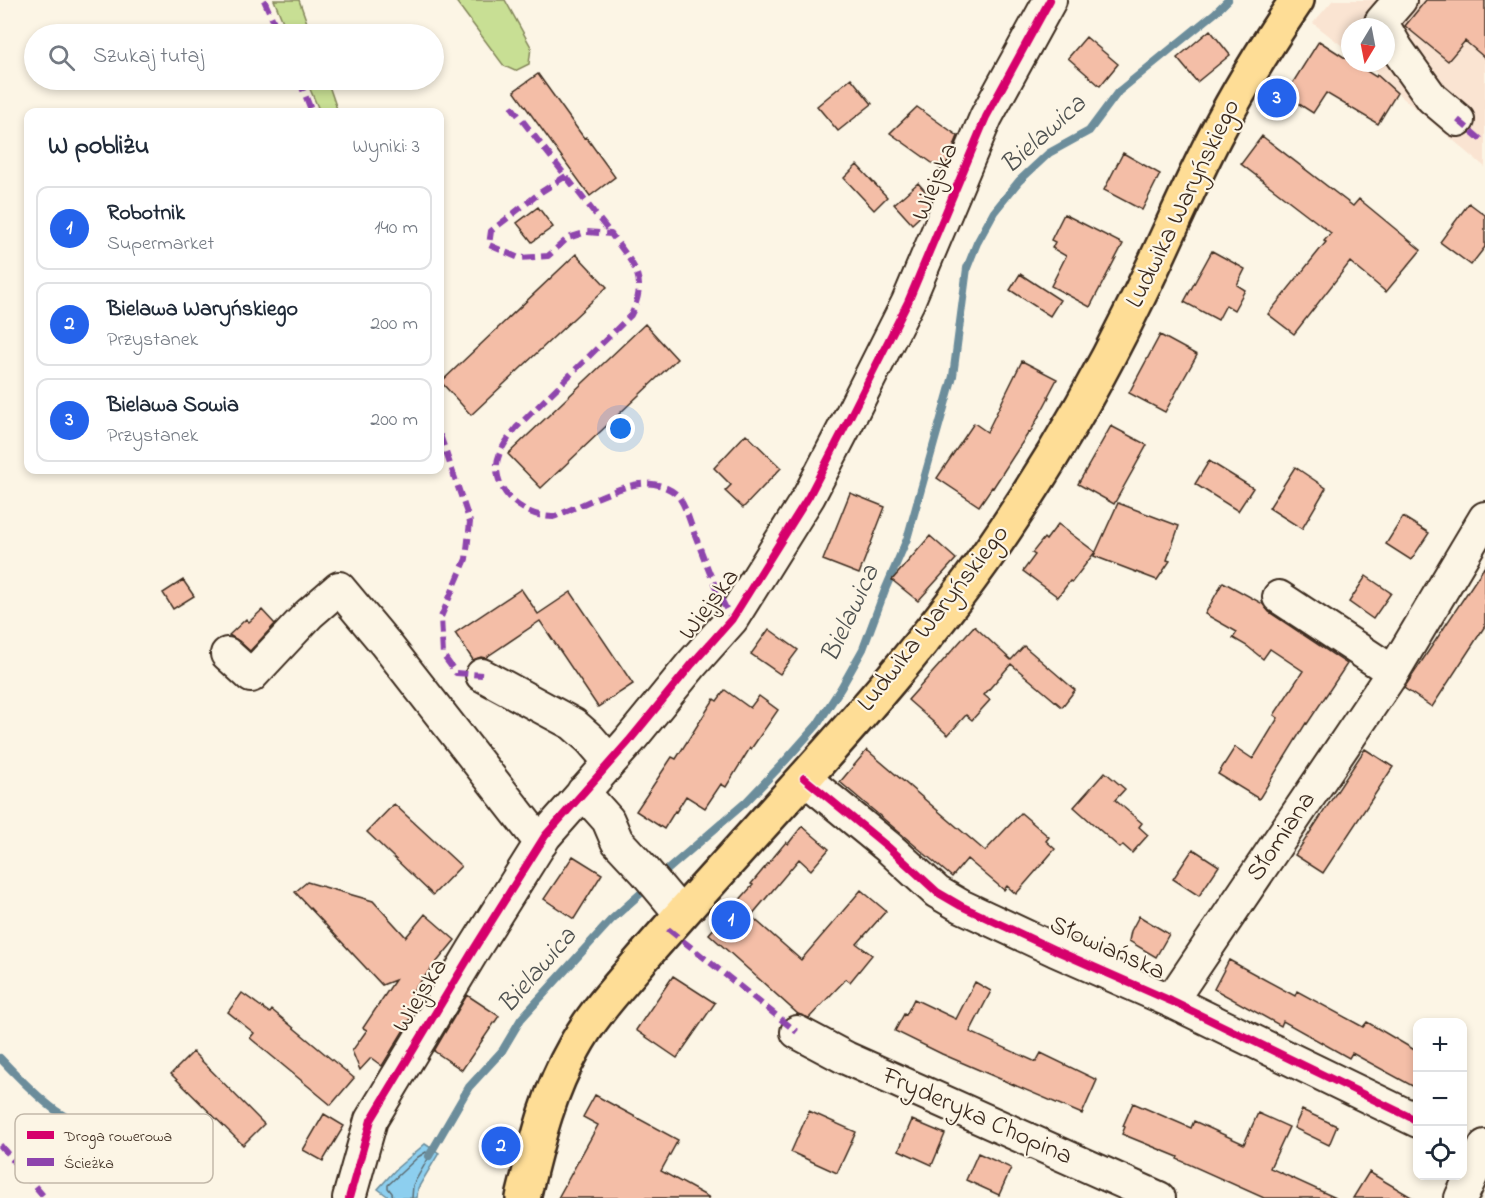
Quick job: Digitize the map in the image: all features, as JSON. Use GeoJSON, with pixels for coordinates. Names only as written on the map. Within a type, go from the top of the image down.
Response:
{"type":"FeatureCollection","features":[{"type":"Feature","properties":{"kind":"main road","name":"Ludwika Waryńskiego"},"geometry":{"type":"LineString","coordinates":[[524,1198],[548,1104],[575,1045],[602,1005],[893,677],[951,605],[1031,489],[1070,427],[1106,361],[1228,112],[1259,57],[1297,0]]}},
{"type":"Feature","properties":{"kind":"street","name":"Wiejska"},"geometry":{"type":"LineString","coordinates":[[349,1198],[371,1120],[540,843],[732,619],[809,496],[908,302],[986,117],[1050,0]]}},
{"type":"Feature","properties":{"kind":"street"},"geometry":{"type":"LineString","coordinates":[[1384,18],[1400,0]]}},
{"type":"Feature","properties":{"kind":"street"},"geometry":{"type":"LineString","coordinates":[[1395,46],[1432,98],[1458,120]]}},
{"type":"Feature","properties":{"kind":"street","name":"Słomiana"},"geometry":{"type":"LineString","coordinates":[[1171,1001],[1393,672],[1485,518]]}},
{"type":"Feature","properties":{"kind":"street"},"geometry":{"type":"LineString","coordinates":[[227,654],[251,676],[309,614],[339,588],[386,643],[540,843]]}},
{"type":"Feature","properties":{"kind":"street"},"geometry":{"type":"LineString","coordinates":[[1279,597],[1393,672]]}},
{"type":"Feature","properties":{"kind":"street"},"geometry":{"type":"LineString","coordinates":[[482,675],[573,724],[610,762]]}},
{"type":"Feature","properties":{"kind":"street","name":"Słowiańska"},"geometry":{"type":"LineString","coordinates":[[804,778],[888,847],[937,892],[961,906],[1171,1001],[1413,1119]]}},
{"type":"Feature","properties":{"kind":"street"},"geometry":{"type":"LineString","coordinates":[[583,792],[608,820],[617,841],[681,914]]}},
{"type":"Feature","properties":{"kind":"street","name":"Fryderyka Chopina"},"geometry":{"type":"LineString","coordinates":[[797,1032],[846,1058],[1159,1198]]}},
{"type":"Feature","properties":{"kind":"street"},"geometry":{"type":"LineString","coordinates":[[1461,1198],[1476,1147]]}},
{"type":"Feature","properties":{"kind":"shaded area"},"geometry":{"type":"Polygon","coordinates":[[[1333,0],[1485,0],[1485,167],[1377,75],[1377,72],[1395,72],[1395,18],[1341,18],[1341,45],[1313,23],[1333,0]]]}},
{"type":"Feature","properties":{"kind":"green space"},"geometry":{"type":"Polygon","coordinates":[[[274,0],[299,0],[307,24],[284,24],[274,0]]]}},
{"type":"Feature","properties":{"kind":"green space"},"geometry":{"type":"Polygon","coordinates":[[[455,0],[505,0],[531,47],[529,64],[515,71],[504,66],[455,0]]]}},
{"type":"Feature","properties":{"kind":"green space"},"geometry":{"type":"Polygon","coordinates":[[[310,90],[330,90],[337,108],[318,108],[310,90]]]}},
{"type":"Feature","properties":{"kind":"water"},"geometry":{"type":"Polygon","coordinates":[[[425,1144],[439,1153],[418,1188],[417,1198],[390,1198],[378,1189],[397,1168],[425,1144]]]}},
{"type":"Feature","properties":{"kind":"building"},"geometry":{"type":"Polygon","coordinates":[[[1426,0],[1485,0],[1485,58],[1465,41],[1448,61],[1405,26],[1426,0]]]}},
{"type":"Feature","properties":{"kind":"building"},"geometry":{"type":"Polygon","coordinates":[[[1210,30],[1230,55],[1197,82],[1177,58],[1210,30]]]}},
{"type":"Feature","properties":{"kind":"building"},"geometry":{"type":"Polygon","coordinates":[[[1086,37],[1118,64],[1100,86],[1068,58],[1086,37]]]}},
{"type":"Feature","properties":{"kind":"building"},"geometry":{"type":"Polygon","coordinates":[[[1319,41],[1341,55],[1341,72],[1368,72],[1376,77],[1377,75],[1397,93],[1378,124],[1326,93],[1313,113],[1285,95],[1319,41]]]}},
{"type":"Feature","properties":{"kind":"building"},"geometry":{"type":"Polygon","coordinates":[[[538,74],[615,177],[590,196],[514,91],[538,74]]]}},
{"type":"Feature","properties":{"kind":"building"},"geometry":{"type":"Polygon","coordinates":[[[851,78],[872,104],[838,131],[817,106],[851,78]]]}},
{"type":"Feature","properties":{"kind":"building"},"geometry":{"type":"Polygon","coordinates":[[[917,107],[958,136],[942,170],[890,133],[917,107]]]}},
{"type":"Feature","properties":{"kind":"building"},"geometry":{"type":"Polygon","coordinates":[[[1262,136],[1353,206],[1359,199],[1421,250],[1386,292],[1350,262],[1294,334],[1268,314],[1331,233],[1241,164],[1262,136]]]}},
{"type":"Feature","properties":{"kind":"building"},"geometry":{"type":"Polygon","coordinates":[[[1123,153],[1160,174],[1142,210],[1104,190],[1123,153]]]}},
{"type":"Feature","properties":{"kind":"building"},"geometry":{"type":"Polygon","coordinates":[[[857,165],[887,197],[874,210],[844,178],[857,165]]]}},
{"type":"Feature","properties":{"kind":"building"},"geometry":{"type":"Polygon","coordinates":[[[918,183],[932,199],[928,209],[912,224],[894,204],[918,183]]]}},
{"type":"Feature","properties":{"kind":"building"},"geometry":{"type":"Polygon","coordinates":[[[1469,203],[1485,215],[1485,247],[1471,265],[1440,242],[1469,203]]]}},
{"type":"Feature","properties":{"kind":"building"},"geometry":{"type":"Polygon","coordinates":[[[538,207],[553,227],[532,242],[517,223],[538,207]]]}},
{"type":"Feature","properties":{"kind":"building"},"geometry":{"type":"Polygon","coordinates":[[[1064,214],[1123,244],[1090,307],[1051,286],[1066,256],[1052,248],[1055,242],[1051,240],[1064,214]]]}},
{"type":"Feature","properties":{"kind":"building"},"geometry":{"type":"Polygon","coordinates":[[[1212,251],[1245,269],[1237,285],[1245,290],[1234,310],[1226,305],[1218,320],[1184,302],[1212,251]]]}},
{"type":"Feature","properties":{"kind":"building"},"geometry":{"type":"Polygon","coordinates":[[[576,254],[607,287],[471,415],[444,385],[444,379],[576,254]]]}},
{"type":"Feature","properties":{"kind":"building"},"geometry":{"type":"Polygon","coordinates":[[[1020,274],[1060,300],[1050,316],[1010,290],[1020,274]]]}},
{"type":"Feature","properties":{"kind":"building"},"geometry":{"type":"Polygon","coordinates":[[[645,324],[677,359],[541,488],[508,454],[645,324]]]}},
{"type":"Feature","properties":{"kind":"building"},"geometry":{"type":"Polygon","coordinates":[[[1160,335],[1197,355],[1165,412],[1129,393],[1160,335]]]}},
{"type":"Feature","properties":{"kind":"building"},"geometry":{"type":"Polygon","coordinates":[[[1022,361],[1057,379],[1030,433],[979,506],[937,478],[974,423],[987,432],[1022,361]]]}},
{"type":"Feature","properties":{"kind":"building"},"geometry":{"type":"Polygon","coordinates":[[[1111,426],[1147,445],[1114,504],[1078,484],[1111,426]]]}},
{"type":"Feature","properties":{"kind":"building"},"geometry":{"type":"Polygon","coordinates":[[[746,434],[781,468],[743,508],[725,491],[731,485],[714,468],[746,434]]]}},
{"type":"Feature","properties":{"kind":"building"},"geometry":{"type":"Polygon","coordinates":[[[1209,461],[1253,488],[1238,511],[1195,484],[1209,461]]]}},
{"type":"Feature","properties":{"kind":"building"},"geometry":{"type":"Polygon","coordinates":[[[1295,467],[1326,488],[1302,529],[1269,508],[1295,467]]]}},
{"type":"Feature","properties":{"kind":"building"},"geometry":{"type":"Polygon","coordinates":[[[850,493],[885,507],[859,574],[823,560],[850,493]]]}},
{"type":"Feature","properties":{"kind":"building"},"geometry":{"type":"Polygon","coordinates":[[[1118,503],[1179,526],[1167,560],[1170,561],[1157,580],[1094,556],[1118,503]]]}},
{"type":"Feature","properties":{"kind":"building"},"geometry":{"type":"Polygon","coordinates":[[[1403,517],[1429,533],[1411,560],[1386,544],[1403,517]]]}},
{"type":"Feature","properties":{"kind":"building"},"geometry":{"type":"Polygon","coordinates":[[[1058,524],[1095,552],[1058,597],[1023,571],[1035,555],[1032,553],[1058,524]]]}},
{"type":"Feature","properties":{"kind":"building"},"geometry":{"type":"Polygon","coordinates":[[[930,536],[956,559],[918,601],[892,580],[930,536]]]}},
{"type":"Feature","properties":{"kind":"building"},"geometry":{"type":"Polygon","coordinates":[[[1485,566],[1485,626],[1432,707],[1404,688],[1485,566]]]}},
{"type":"Feature","properties":{"kind":"building"},"geometry":{"type":"Polygon","coordinates":[[[1366,576],[1391,593],[1373,619],[1349,602],[1366,576]]]}},
{"type":"Feature","properties":{"kind":"building"},"geometry":{"type":"Polygon","coordinates":[[[183,580],[194,596],[173,609],[163,593],[183,580]]]}},
{"type":"Feature","properties":{"kind":"building"},"geometry":{"type":"Polygon","coordinates":[[[1223,582],[1263,604],[1269,612],[1347,664],[1306,723],[1259,799],[1218,774],[1235,747],[1253,759],[1278,718],[1274,715],[1303,671],[1270,649],[1263,659],[1233,638],[1237,632],[1205,614],[1223,582]]]}},
{"type":"Feature","properties":{"kind":"building"},"geometry":{"type":"Polygon","coordinates":[[[521,589],[538,614],[571,592],[633,684],[598,707],[540,621],[485,658],[473,660],[455,633],[521,589]]]}},
{"type":"Feature","properties":{"kind":"building"},"geometry":{"type":"Polygon","coordinates":[[[262,610],[275,624],[250,651],[229,635],[246,619],[249,622],[262,610]]]}},
{"type":"Feature","properties":{"kind":"building"},"geometry":{"type":"Polygon","coordinates":[[[974,626],[1011,660],[1024,646],[1075,690],[1062,707],[1011,664],[984,695],[990,700],[972,720],[966,715],[948,735],[908,700],[974,626]]]}},
{"type":"Feature","properties":{"kind":"building"},"geometry":{"type":"Polygon","coordinates":[[[769,629],[798,650],[780,674],[751,654],[769,629]]]}},
{"type":"Feature","properties":{"kind":"building"},"geometry":{"type":"Polygon","coordinates":[[[725,690],[750,708],[759,696],[778,710],[750,748],[726,787],[721,784],[705,808],[686,796],[664,829],[636,811],[672,757],[676,759],[714,699],[717,701],[725,690]]]}},
{"type":"Feature","properties":{"kind":"building"},"geometry":{"type":"Polygon","coordinates":[[[1365,749],[1393,767],[1323,873],[1295,855],[1365,749]]]}},
{"type":"Feature","properties":{"kind":"building"},"geometry":{"type":"Polygon","coordinates":[[[867,750],[985,851],[1021,813],[1049,837],[1046,841],[1055,849],[1016,894],[1007,886],[1004,890],[967,859],[952,877],[840,782],[867,750]]]}},
{"type":"Feature","properties":{"kind":"building"},"geometry":{"type":"Polygon","coordinates":[[[1105,772],[1125,789],[1115,800],[1142,823],[1139,827],[1148,835],[1132,853],[1123,845],[1120,848],[1074,807],[1105,772]]]}},
{"type":"Feature","properties":{"kind":"building"},"geometry":{"type":"Polygon","coordinates":[[[394,804],[461,866],[433,895],[367,832],[394,804]]]}},
{"type":"Feature","properties":{"kind":"building"},"geometry":{"type":"Polygon","coordinates":[[[802,826],[829,849],[811,870],[799,859],[751,916],[801,960],[861,890],[886,911],[857,944],[872,955],[850,982],[846,979],[809,1018],[798,1014],[709,934],[802,826]]]}},
{"type":"Feature","properties":{"kind":"building"},"geometry":{"type":"Polygon","coordinates":[[[1193,849],[1219,866],[1199,896],[1173,879],[1193,849]]]}},
{"type":"Feature","properties":{"kind":"building"},"geometry":{"type":"Polygon","coordinates":[[[573,856],[602,874],[574,919],[544,899],[573,856]]]}},
{"type":"Feature","properties":{"kind":"building"},"geometry":{"type":"Polygon","coordinates":[[[307,882],[373,901],[406,937],[425,914],[455,940],[411,993],[422,1000],[382,1066],[371,1058],[360,1070],[352,1051],[367,1030],[363,1028],[395,980],[382,985],[295,892],[307,882]]]}},
{"type":"Feature","properties":{"kind":"building"},"geometry":{"type":"Polygon","coordinates":[[[1139,916],[1169,934],[1156,957],[1129,941],[1131,931],[1139,916]]]}},
{"type":"Feature","properties":{"kind":"building"},"geometry":{"type":"Polygon","coordinates":[[[1229,960],[1295,996],[1297,991],[1363,1027],[1367,1022],[1413,1049],[1413,1086],[1352,1053],[1349,1058],[1283,1021],[1281,1026],[1214,989],[1229,960]]]}},
{"type":"Feature","properties":{"kind":"building"},"geometry":{"type":"Polygon","coordinates":[[[673,976],[715,1003],[677,1058],[636,1030],[673,976]]]}},
{"type":"Feature","properties":{"kind":"building"},"geometry":{"type":"Polygon","coordinates":[[[975,982],[991,991],[970,1032],[1036,1062],[1041,1053],[1097,1080],[1082,1114],[942,1054],[895,1031],[914,999],[956,1019],[975,982]]]}},
{"type":"Feature","properties":{"kind":"building"},"geometry":{"type":"Polygon","coordinates":[[[242,993],[270,1013],[272,1010],[354,1078],[331,1105],[250,1038],[254,1033],[228,1012],[242,993]]]}},
{"type":"Feature","properties":{"kind":"building"},"geometry":{"type":"Polygon","coordinates":[[[467,995],[499,1016],[462,1070],[434,1051],[467,995]]]}},
{"type":"Feature","properties":{"kind":"building"},"geometry":{"type":"Polygon","coordinates":[[[193,1052],[264,1124],[243,1145],[171,1074],[193,1052]]]}},
{"type":"Feature","properties":{"kind":"building"},"geometry":{"type":"Polygon","coordinates":[[[595,1095],[678,1140],[661,1171],[710,1198],[558,1198],[598,1125],[583,1117],[595,1095]]]}},
{"type":"Feature","properties":{"kind":"building"},"geometry":{"type":"Polygon","coordinates":[[[1133,1103],[1191,1128],[1194,1121],[1244,1144],[1258,1113],[1289,1127],[1270,1168],[1336,1198],[1264,1198],[1177,1159],[1178,1157],[1122,1134],[1133,1103]]]}},
{"type":"Feature","properties":{"kind":"building"},"geometry":{"type":"Polygon","coordinates":[[[1302,1110],[1337,1126],[1329,1145],[1294,1128],[1302,1110]]]}},
{"type":"Feature","properties":{"kind":"building"},"geometry":{"type":"Polygon","coordinates":[[[809,1111],[856,1132],[837,1173],[791,1152],[809,1111]]]}},
{"type":"Feature","properties":{"kind":"building"},"geometry":{"type":"Polygon","coordinates":[[[324,1114],[344,1126],[323,1161],[303,1150],[324,1114]]]}},
{"type":"Feature","properties":{"kind":"building"},"geometry":{"type":"Polygon","coordinates":[[[912,1120],[945,1134],[932,1165],[899,1150],[912,1120]]]}},
{"type":"Feature","properties":{"kind":"building"},"geometry":{"type":"Polygon","coordinates":[[[978,1153],[1011,1168],[999,1195],[966,1180],[978,1153]]]}},
{"type":"Feature","properties":{"kind":"building"},"geometry":{"type":"Polygon","coordinates":[[[1369,1172],[1413,1198],[1353,1198],[1369,1172]]]}},
{"type":"Feature","properties":{"kind":"waterway","name":"Bielawica"},"geometry":{"type":"LineString","coordinates":[[658,878],[746,802],[785,761],[817,725],[863,649],[907,539],[953,376],[967,268],[977,243],[994,212],[1019,181],[1049,153],[1089,131],[1118,92],[1228,0]]}},
{"type":"Feature","properties":{"kind":"waterway","name":"Bielawica"},"geometry":{"type":"LineString","coordinates":[[429,1156],[469,1087],[502,1051],[521,1019],[611,920],[649,886]]}},
{"type":"Feature","properties":{"kind":"waterway"},"geometry":{"type":"LineString","coordinates":[[0,1058],[33,1092],[62,1114]]}},
{"type":"Feature","properties":{"kind":"marked path"},"geometry":{"type":"LineString","coordinates":[[264,0],[275,24]]}},
{"type":"Feature","properties":{"kind":"marked path"},"geometry":{"type":"LineString","coordinates":[[303,90],[310,108]]}},
{"type":"Feature","properties":{"kind":"marked path"},"geometry":{"type":"LineString","coordinates":[[511,106],[611,234]]}},
{"type":"Feature","properties":{"kind":"marked path"},"geometry":{"type":"LineString","coordinates":[[1458,120],[1485,143]]}},
{"type":"Feature","properties":{"kind":"marked path"},"geometry":{"type":"LineString","coordinates":[[566,176],[541,192],[491,231],[489,245],[519,258],[548,256],[568,238],[587,232],[611,234],[635,270],[639,284],[638,295],[631,315],[516,428],[502,448],[498,459],[499,480],[503,489],[516,504],[534,514],[553,517],[629,486],[649,484],[670,490],[683,504],[715,586],[732,619]]}},
{"type":"Feature","properties":{"kind":"marked path"},"geometry":{"type":"LineString","coordinates":[[444,447],[470,522],[466,559],[441,617],[443,655],[456,673],[482,675]]}},
{"type":"Feature","properties":{"kind":"marked path"},"geometry":{"type":"LineString","coordinates":[[668,929],[797,1032]]}},
{"type":"Feature","properties":{"kind":"marked path"},"geometry":{"type":"LineString","coordinates":[[0,1145],[15,1163]]}},
{"type":"Feature","properties":{"kind":"marked path"},"geometry":{"type":"LineString","coordinates":[[32,1183],[45,1198]]}},
{"type":"Feature","properties":{"kind":"cycle path"},"geometry":{"type":"LineString","coordinates":[[349,1198],[371,1120],[545,836],[732,619],[809,496],[908,302],[986,117],[1050,0]]}},
{"type":"Feature","properties":{"kind":"cycle path"},"geometry":{"type":"LineString","coordinates":[[804,778],[888,847],[937,892],[961,906],[1171,1001],[1413,1119]]}},
{"type":"Feature","properties":{"kind":"place","name":"Bielawa Sowia"},"geometry":{"type":"Point","coordinates":[1277,98]}},
{"type":"Feature","properties":{"kind":"place","name":"Robotnik"},"geometry":{"type":"Point","coordinates":[731,920]}},
{"type":"Feature","properties":{"kind":"place","name":"Bielawa Waryńskiego"},"geometry":{"type":"Point","coordinates":[501,1146]}}]}
